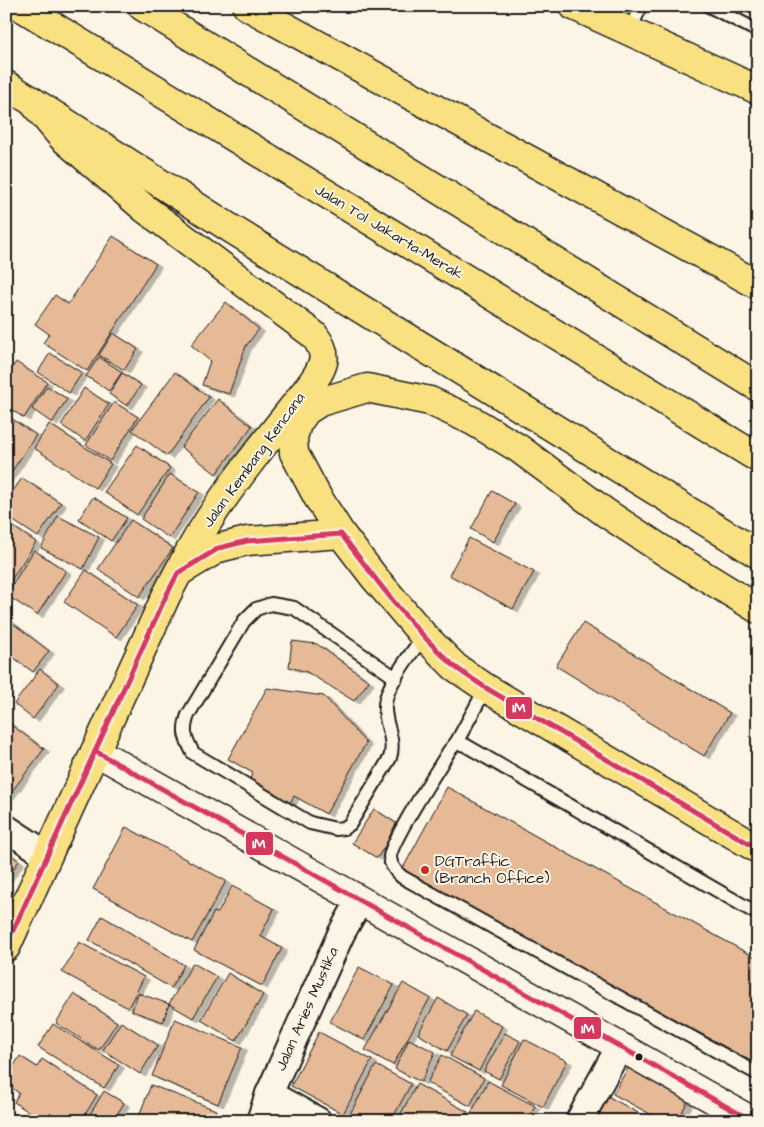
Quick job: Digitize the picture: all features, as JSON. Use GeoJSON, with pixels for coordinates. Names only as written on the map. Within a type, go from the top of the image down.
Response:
{"type":"FeatureCollection","features":[{"type":"Feature","properties":{"kind":"main road","name":"Jalan Tol Jakarta–Merak"},"geometry":{"type":"LineString","coordinates":[[20,6],[758,458]]}},
{"type":"Feature","properties":{"kind":"main road"},"geometry":{"type":"LineString","coordinates":[[142,6],[758,387]]}},
{"type":"Feature","properties":{"kind":"main road"},"geometry":{"type":"LineString","coordinates":[[247,6],[758,285]]}},
{"type":"Feature","properties":{"kind":"main road"},"geometry":{"type":"LineString","coordinates":[[574,6],[758,90]]}},
{"type":"Feature","properties":{"kind":"main road","name":"Jalan Kembang Kencana"},"geometry":{"type":"LineString","coordinates":[[6,85],[32,101],[62,137],[144,208],[314,335],[323,351],[324,360],[320,370],[205,526],[178,572],[6,947]]}},
{"type":"Feature","properties":{"kind":"main road"},"geometry":{"type":"LineString","coordinates":[[32,101],[230,228],[758,554]]}},
{"type":"Feature","properties":{"kind":"main road"},"geometry":{"type":"LineString","coordinates":[[758,609],[606,513],[518,448],[473,421],[430,401],[367,388],[320,402],[306,411],[297,424],[294,438],[294,453],[317,496],[341,534],[374,577],[424,636],[455,667],[486,688],[758,849]]}},
{"type":"Feature","properties":{"kind":"main road"},"geometry":{"type":"LineString","coordinates":[[178,572],[219,548],[246,541],[341,534]]}},
{"type":"Feature","properties":{"kind":"street"},"geometry":{"type":"LineString","coordinates":[[95,750],[752,1121]]}},
{"type":"Feature","properties":{"kind":"street"},"geometry":{"type":"LineString","coordinates":[[6,828],[47,855]]}},
{"type":"Feature","properties":{"kind":"street","name":"Jalan Aries Mustika"},"geometry":{"type":"LineString","coordinates":[[260,1121],[268,1094],[341,934],[360,900]]}},
{"type":"Feature","properties":{"kind":"street"},"geometry":{"type":"LineString","coordinates":[[579,1121],[620,1046]]}},
{"type":"Feature","properties":{"kind":"street"},"geometry":{"type":"LineString","coordinates":[[268,1094],[318,1121]]}},
{"type":"Feature","properties":{"kind":"lane"},"geometry":{"type":"LineString","coordinates":[[628,32],[641,6]]}},
{"type":"Feature","properties":{"kind":"lane"},"geometry":{"type":"LineString","coordinates":[[709,6],[758,31]]}},
{"type":"Feature","properties":{"kind":"lane"},"geometry":{"type":"LineString","coordinates":[[396,678],[294,608],[271,604],[256,609],[244,621],[188,714],[184,726],[185,738],[193,753],[310,824],[336,829],[344,828],[350,824],[390,758],[393,748],[385,706],[388,692],[396,678],[406,659],[424,636]]}},
{"type":"Feature","properties":{"kind":"lane"},"geometry":{"type":"LineString","coordinates":[[486,688],[456,743],[449,751],[396,839],[390,857],[393,868],[402,877],[758,1074]]}},
{"type":"Feature","properties":{"kind":"lane"},"geometry":{"type":"LineString","coordinates":[[456,743],[465,745],[758,914]]}},
{"type":"Feature","properties":{"kind":"building"},"geometry":{"type":"Polygon","coordinates":[[[113,236],[156,264],[87,371],[43,343],[49,334],[35,324],[55,295],[68,304],[113,236]]]}},
{"type":"Feature","properties":{"kind":"building"},"geometry":{"type":"Polygon","coordinates":[[[226,302],[259,329],[246,346],[229,394],[202,385],[210,361],[191,345],[226,302]]]}},
{"type":"Feature","properties":{"kind":"building"},"geometry":{"type":"Polygon","coordinates":[[[113,333],[138,349],[124,370],[99,355],[113,333]]]}},
{"type":"Feature","properties":{"kind":"building"},"geometry":{"type":"Polygon","coordinates":[[[50,353],[82,373],[69,393],[38,372],[50,353]]]}},
{"type":"Feature","properties":{"kind":"building"},"geometry":{"type":"Polygon","coordinates":[[[99,357],[122,372],[109,391],[86,376],[99,357]]]}},
{"type":"Feature","properties":{"kind":"building"},"geometry":{"type":"Polygon","coordinates":[[[16,362],[47,382],[24,418],[6,406],[6,376],[16,362]]]}},
{"type":"Feature","properties":{"kind":"building"},"geometry":{"type":"Polygon","coordinates":[[[175,372],[209,397],[167,456],[132,430],[175,372]]]}},
{"type":"Feature","properties":{"kind":"building"},"geometry":{"type":"Polygon","coordinates":[[[122,373],[141,385],[127,406],[109,394],[122,373]]]}},
{"type":"Feature","properties":{"kind":"building"},"geometry":{"type":"Polygon","coordinates":[[[47,386],[67,399],[52,423],[32,409],[47,386]]]}},
{"type":"Feature","properties":{"kind":"building"},"geometry":{"type":"Polygon","coordinates":[[[84,388],[109,404],[85,441],[61,425],[84,388]]]}},
{"type":"Feature","properties":{"kind":"building"},"geometry":{"type":"Polygon","coordinates":[[[218,399],[252,426],[216,474],[181,447],[218,399]]]}},
{"type":"Feature","properties":{"kind":"building"},"geometry":{"type":"Polygon","coordinates":[[[114,402],[138,417],[110,461],[86,445],[114,402]]]}},
{"type":"Feature","properties":{"kind":"building"},"geometry":{"type":"Polygon","coordinates":[[[6,415],[36,435],[6,480],[6,415]]]}},
{"type":"Feature","properties":{"kind":"building"},"geometry":{"type":"Polygon","coordinates":[[[49,424],[111,464],[95,488],[34,448],[49,424]]]}},
{"type":"Feature","properties":{"kind":"building"},"geometry":{"type":"Polygon","coordinates":[[[137,445],[170,468],[137,515],[104,492],[137,445]]]}},
{"type":"Feature","properties":{"kind":"building"},"geometry":{"type":"Polygon","coordinates":[[[170,474],[199,492],[169,538],[141,519],[170,474]]]}},
{"type":"Feature","properties":{"kind":"building"},"geometry":{"type":"Polygon","coordinates":[[[22,478],[61,503],[38,537],[6,516],[6,501],[22,478]]]}},
{"type":"Feature","properties":{"kind":"building"},"geometry":{"type":"Polygon","coordinates":[[[492,491],[515,504],[493,542],[471,529],[492,491]]]}},
{"type":"Feature","properties":{"kind":"building"},"geometry":{"type":"Polygon","coordinates":[[[93,497],[127,518],[111,541],[79,519],[93,497]]]}},
{"type":"Feature","properties":{"kind":"building"},"geometry":{"type":"Polygon","coordinates":[[[58,516],[99,537],[83,569],[41,548],[58,516]]]}},
{"type":"Feature","properties":{"kind":"building"},"geometry":{"type":"Polygon","coordinates":[[[131,520],[173,548],[139,597],[98,569],[131,520]]]}},
{"type":"Feature","properties":{"kind":"building"},"geometry":{"type":"Polygon","coordinates":[[[6,522],[36,542],[7,586],[6,585],[6,522]]]}},
{"type":"Feature","properties":{"kind":"building"},"geometry":{"type":"Polygon","coordinates":[[[469,538],[534,572],[513,609],[449,575],[469,538]]]}},
{"type":"Feature","properties":{"kind":"building"},"geometry":{"type":"Polygon","coordinates":[[[34,550],[66,571],[37,615],[6,595],[34,550]]]}},
{"type":"Feature","properties":{"kind":"building"},"geometry":{"type":"Polygon","coordinates":[[[86,570],[138,605],[116,637],[64,602],[86,570]]]}},
{"type":"Feature","properties":{"kind":"building"},"geometry":{"type":"Polygon","coordinates":[[[6,618],[49,651],[33,672],[6,652],[6,618]]]}},
{"type":"Feature","properties":{"kind":"building"},"geometry":{"type":"Polygon","coordinates":[[[583,623],[730,713],[704,756],[556,666],[583,623]]]}},
{"type":"Feature","properties":{"kind":"building"},"geometry":{"type":"Polygon","coordinates":[[[292,641],[317,644],[369,681],[354,701],[307,672],[289,667],[292,641]]]}},
{"type":"Feature","properties":{"kind":"building"},"geometry":{"type":"Polygon","coordinates":[[[40,669],[59,684],[33,719],[14,704],[40,669]]]}},
{"type":"Feature","properties":{"kind":"building"},"geometry":{"type":"Polygon","coordinates":[[[267,688],[324,696],[366,743],[326,814],[294,796],[289,805],[248,782],[253,773],[228,759],[267,688]]]}},
{"type":"Feature","properties":{"kind":"building"},"geometry":{"type":"Polygon","coordinates":[[[6,721],[44,749],[6,799],[6,721]]]}},
{"type":"Feature","properties":{"kind":"building"},"geometry":{"type":"Polygon","coordinates":[[[447,787],[758,959],[758,1065],[402,870],[447,787]]]}},
{"type":"Feature","properties":{"kind":"building"},"geometry":{"type":"Polygon","coordinates":[[[374,809],[399,825],[377,858],[352,843],[374,809]]]}},
{"type":"Feature","properties":{"kind":"building"},"geometry":{"type":"Polygon","coordinates":[[[126,827],[226,881],[192,942],[93,889],[126,827]]]}},
{"type":"Feature","properties":{"kind":"building"},"geometry":{"type":"Polygon","coordinates":[[[6,851],[19,861],[6,879],[6,851]]]}},
{"type":"Feature","properties":{"kind":"building"},"geometry":{"type":"Polygon","coordinates":[[[232,886],[274,909],[260,936],[282,948],[262,986],[194,950],[214,912],[218,913],[232,886]]]}},
{"type":"Feature","properties":{"kind":"building"},"geometry":{"type":"Polygon","coordinates":[[[102,916],[184,965],[171,988],[89,940],[102,916]]]}},
{"type":"Feature","properties":{"kind":"building"},"geometry":{"type":"Polygon","coordinates":[[[79,942],[144,977],[128,1008],[62,972],[79,942]]]}},
{"type":"Feature","properties":{"kind":"building"},"geometry":{"type":"Polygon","coordinates":[[[193,963],[217,977],[193,1018],[169,1004],[193,963]]]}},
{"type":"Feature","properties":{"kind":"building"},"geometry":{"type":"Polygon","coordinates":[[[359,967],[394,985],[364,1040],[330,1022],[359,967]]]}},
{"type":"Feature","properties":{"kind":"building"},"geometry":{"type":"Polygon","coordinates":[[[228,973],[263,995],[236,1041],[201,1020],[228,973]]]}},
{"type":"Feature","properties":{"kind":"building"},"geometry":{"type":"Polygon","coordinates":[[[403,983],[430,998],[393,1065],[365,1050],[403,983]]]}},
{"type":"Feature","properties":{"kind":"building"},"geometry":{"type":"Polygon","coordinates":[[[138,993],[169,1004],[163,1022],[132,1011],[138,993]]]}},
{"type":"Feature","properties":{"kind":"building"},"geometry":{"type":"Polygon","coordinates":[[[74,994],[117,1022],[99,1050],[56,1023],[74,994]]]}},
{"type":"Feature","properties":{"kind":"building"},"geometry":{"type":"Polygon","coordinates":[[[438,998],[467,1015],[447,1051],[418,1034],[438,998]]]}},
{"type":"Feature","properties":{"kind":"building"},"geometry":{"type":"Polygon","coordinates":[[[474,1011],[502,1026],[479,1071],[450,1056],[474,1011]]]}},
{"type":"Feature","properties":{"kind":"building"},"geometry":{"type":"Polygon","coordinates":[[[175,1019],[242,1047],[218,1104],[152,1076],[175,1019]]]}},
{"type":"Feature","properties":{"kind":"building"},"geometry":{"type":"Polygon","coordinates":[[[121,1022],[158,1045],[140,1074],[103,1050],[121,1022]]]}},
{"type":"Feature","properties":{"kind":"building"},"geometry":{"type":"Polygon","coordinates":[[[53,1024],[119,1065],[104,1088],[38,1047],[53,1024]]]}},
{"type":"Feature","properties":{"kind":"building"},"geometry":{"type":"Polygon","coordinates":[[[319,1032],[372,1060],[343,1114],[291,1086],[319,1032]]]}},
{"type":"Feature","properties":{"kind":"building"},"geometry":{"type":"Polygon","coordinates":[[[505,1033],[520,1041],[499,1079],[484,1071],[505,1033]]]}},
{"type":"Feature","properties":{"kind":"building"},"geometry":{"type":"Polygon","coordinates":[[[409,1039],[435,1052],[421,1082],[395,1069],[409,1039]]]}},
{"type":"Feature","properties":{"kind":"building"},"geometry":{"type":"Polygon","coordinates":[[[524,1039],[567,1061],[543,1107],[501,1085],[524,1039]]]}},
{"type":"Feature","properties":{"kind":"building"},"geometry":{"type":"Polygon","coordinates":[[[442,1055],[484,1078],[470,1106],[427,1083],[442,1055]]]}},
{"type":"Feature","properties":{"kind":"building"},"geometry":{"type":"Polygon","coordinates":[[[20,1056],[37,1067],[42,1059],[97,1095],[81,1121],[42,1121],[14,1102],[19,1093],[6,1084],[6,1078],[20,1056]]]}},
{"type":"Feature","properties":{"kind":"building"},"geometry":{"type":"Polygon","coordinates":[[[376,1065],[411,1084],[391,1121],[363,1121],[350,1114],[376,1065]]]}},
{"type":"Feature","properties":{"kind":"building"},"geometry":{"type":"Polygon","coordinates":[[[628,1068],[688,1101],[677,1121],[663,1121],[613,1094],[628,1068]]]}},
{"type":"Feature","properties":{"kind":"building"},"geometry":{"type":"Polygon","coordinates":[[[488,1081],[535,1106],[528,1121],[467,1121],[488,1081]]]}},
{"type":"Feature","properties":{"kind":"building"},"geometry":{"type":"Polygon","coordinates":[[[417,1084],[468,1112],[463,1121],[397,1121],[417,1084]]]}},
{"type":"Feature","properties":{"kind":"building"},"geometry":{"type":"Polygon","coordinates":[[[151,1085],[216,1110],[211,1121],[137,1121],[151,1085]]]}},
{"type":"Feature","properties":{"kind":"building"},"geometry":{"type":"Polygon","coordinates":[[[104,1091],[124,1103],[113,1121],[86,1121],[104,1091]]]}},
{"type":"Feature","properties":{"kind":"building"},"geometry":{"type":"Polygon","coordinates":[[[600,1092],[653,1121],[585,1121],[600,1092]]]}},
{"type":"Feature","properties":{"kind":"transit line","name":"1M"},"geometry":{"type":"LineString","coordinates":[[6,946],[178,573],[219,548],[247,541],[341,534],[423,636],[454,666],[486,688],[758,849]]}},
{"type":"Feature","properties":{"kind":"transit line","name":"1M"},"geometry":{"type":"LineString","coordinates":[[95,751],[752,1121]]}},
{"type":"Feature","properties":{"kind":"place","name":"DGTraffic (Branch Office)"},"geometry":{"type":"Point","coordinates":[425,870]}}]}
